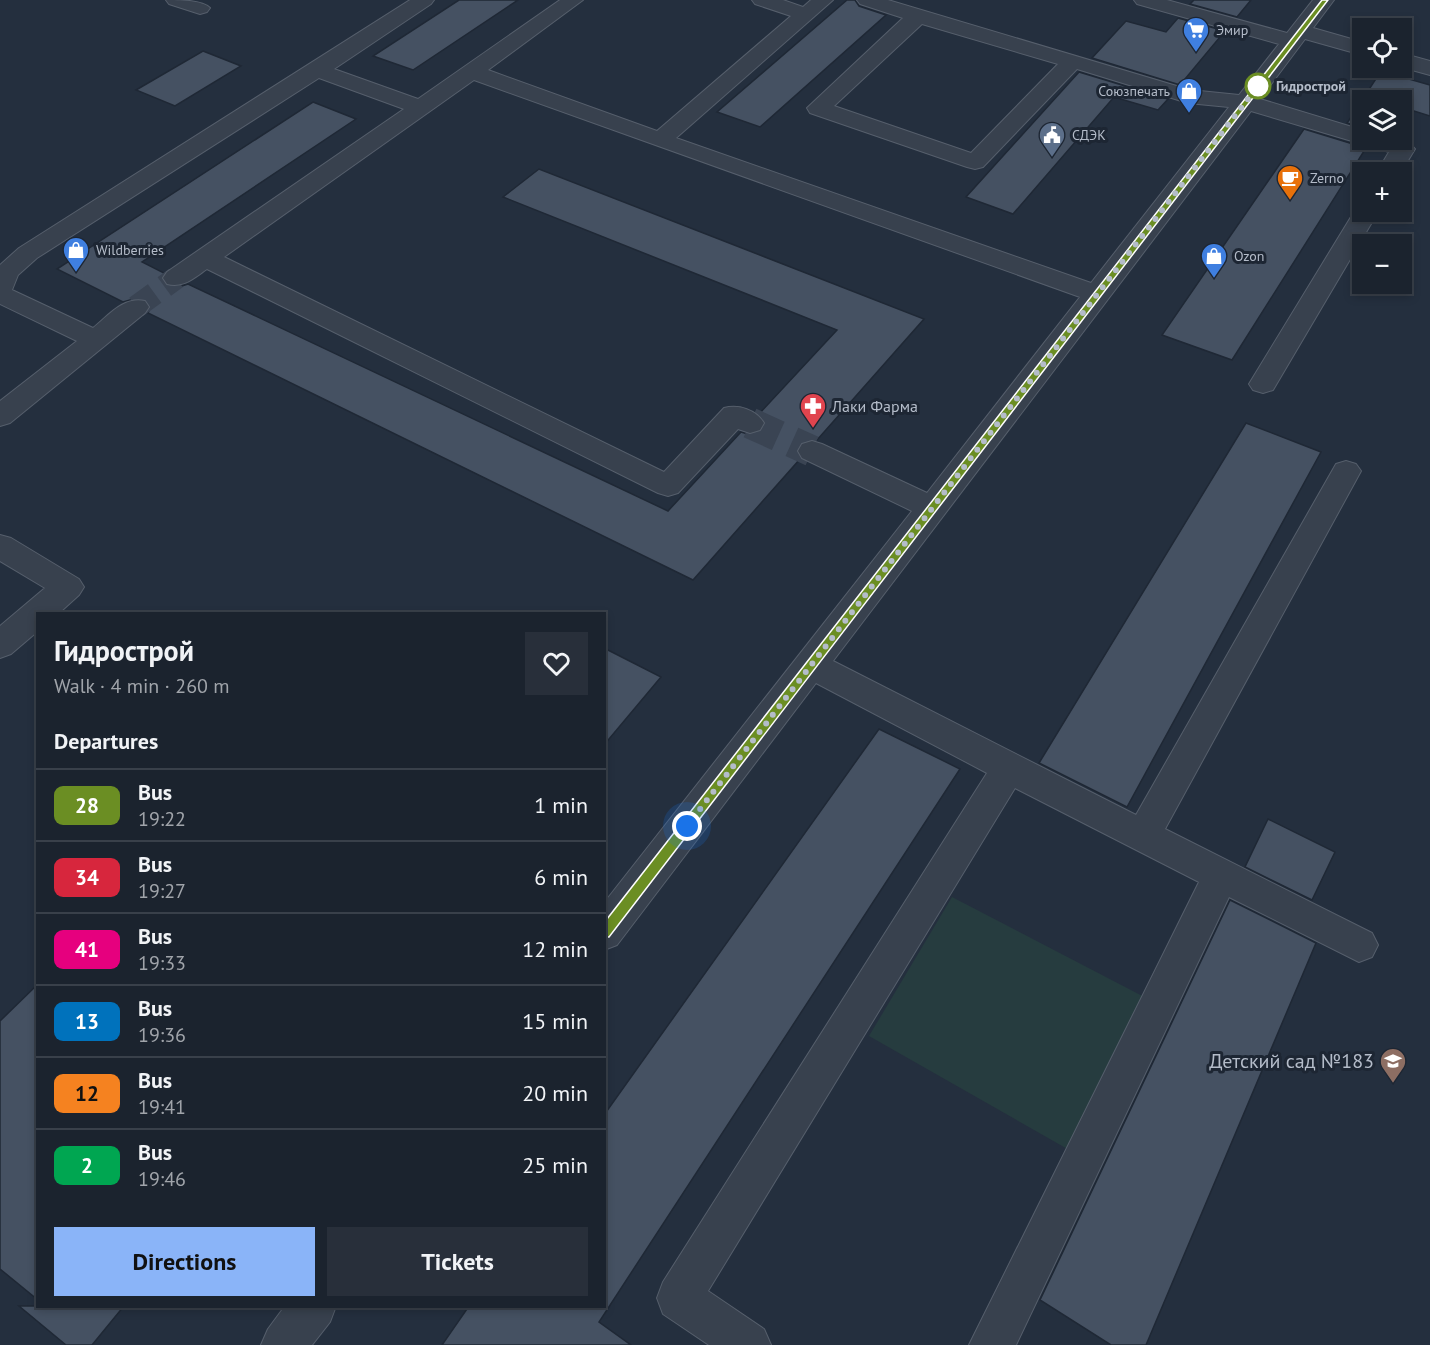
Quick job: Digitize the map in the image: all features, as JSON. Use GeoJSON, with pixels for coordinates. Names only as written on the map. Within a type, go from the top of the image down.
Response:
{"type":"FeatureCollection","features":[{"type":"Feature","properties":{"kind":"street"},"geometry":{"type":"LineString","coordinates":[[176,0],[200,8]]}},
{"type":"Feature","properties":{"kind":"street"},"geometry":{"type":"LineString","coordinates":[[0,288],[7,272],[28,253],[424,0]]}},
{"type":"Feature","properties":{"kind":"street"},"geometry":{"type":"LineString","coordinates":[[176,278],[573,0]]}},
{"type":"Feature","properties":{"kind":"street"},"geometry":{"type":"LineString","coordinates":[[762,0],[814,7]]}},
{"type":"Feature","properties":{"kind":"street"},"geometry":{"type":"LineString","coordinates":[[867,0],[1188,96],[1246,102],[1352,134]]}},
{"type":"Feature","properties":{"kind":"street"},"geometry":{"type":"LineString","coordinates":[[1144,0],[1352,47]]}},
{"type":"Feature","properties":{"kind":"street"},"geometry":{"type":"LineString","coordinates":[[606,930],[1297,36],[1316,2]]}},
{"type":"Feature","properties":{"kind":"street"},"geometry":{"type":"LineString","coordinates":[[660,140],[814,7]]}},
{"type":"Feature","properties":{"kind":"street"},"geometry":{"type":"LineString","coordinates":[[918,16],[818,108],[975,162],[1073,61]]}},
{"type":"Feature","properties":{"kind":"street"},"geometry":{"type":"LineString","coordinates":[[1412,63],[1430,68]]}},
{"type":"Feature","properties":{"kind":"street"},"geometry":{"type":"LineString","coordinates":[[317,70],[421,108]]}},
{"type":"Feature","properties":{"kind":"street"},"geometry":{"type":"LineString","coordinates":[[472,72],[1096,294]]}},
{"type":"Feature","properties":{"kind":"street"},"geometry":{"type":"LineString","coordinates":[[1263,384],[1360,222]]}},
{"type":"Feature","properties":{"kind":"street"},"geometry":{"type":"LineString","coordinates":[[206,258],[668,486],[734,415],[750,423]]}},
{"type":"Feature","properties":{"kind":"street"},"geometry":{"type":"LineString","coordinates":[[0,294],[95,339]]}},
{"type":"Feature","properties":{"kind":"street"},"geometry":{"type":"LineString","coordinates":[[0,416],[136,308]]}},
{"type":"Feature","properties":{"kind":"street"},"geometry":{"type":"LineString","coordinates":[[812,451],[933,508]]}},
{"type":"Feature","properties":{"kind":"street"},"geometry":{"type":"LineString","coordinates":[[1143,835],[1346,471]]}},
{"type":"Feature","properties":{"kind":"street"},"geometry":{"type":"LineString","coordinates":[[0,546],[68,587],[39,612]]}},
{"type":"Feature","properties":{"kind":"street"},"geometry":{"type":"LineString","coordinates":[[0,645],[36,614]]}},
{"type":"Feature","properties":{"kind":"street"},"geometry":{"type":"LineString","coordinates":[[812,666],[1359,945]]}},
{"type":"Feature","properties":{"kind":"street"},"geometry":{"type":"LineString","coordinates":[[748,1345],[679,1298],[1009,768]]}},
{"type":"Feature","properties":{"kind":"street"},"geometry":{"type":"LineString","coordinates":[[992,1345],[1221,875]]}},
{"type":"Feature","properties":{"kind":"street"},"geometry":{"type":"LineString","coordinates":[[284,1345],[312,1308]]}},
{"type":"Feature","properties":{"kind":"green space"},"geometry":{"type":"Polygon","coordinates":[[[952,897],[1152,1001],[1078,1155],[869,1036],[952,897]]]}},
{"type":"Feature","properties":{"kind":"building"},"geometry":{"type":"Polygon","coordinates":[[[459,0],[518,0],[413,70],[373,56],[459,0]]]}},
{"type":"Feature","properties":{"kind":"building"},"geometry":{"type":"Polygon","coordinates":[[[847,0],[855,0],[859,6],[886,15],[760,127],[717,112],[847,0]]]}},
{"type":"Feature","properties":{"kind":"building"},"geometry":{"type":"Polygon","coordinates":[[[1194,0],[1251,0],[1237,17],[1190,4],[1194,0]]]}},
{"type":"Feature","properties":{"kind":"building"},"geometry":{"type":"Polygon","coordinates":[[[1178,18],[1225,31],[1180,85],[1092,58],[1126,21],[1166,32],[1178,18]]]}},
{"type":"Feature","properties":{"kind":"building"},"geometry":{"type":"Polygon","coordinates":[[[203,51],[241,66],[175,106],[136,90],[203,51]]]}},
{"type":"Feature","properties":{"kind":"building"},"geometry":{"type":"Polygon","coordinates":[[[1079,72],[1168,99],[1158,110],[1114,97],[1013,214],[966,197],[1079,72]]]}},
{"type":"Feature","properties":{"kind":"building"},"geometry":{"type":"Polygon","coordinates":[[[1376,78],[1406,78],[1430,85],[1430,116],[1412,110],[1412,90],[1369,90],[1376,78]]]}},
{"type":"Feature","properties":{"kind":"building"},"geometry":{"type":"Polygon","coordinates":[[[313,102],[356,119],[142,262],[164,273],[161,279],[167,286],[179,287],[188,284],[668,511],[741,432],[751,435],[762,431],[766,422],[759,414],[837,330],[503,197],[539,169],[924,319],[817,440],[811,439],[800,443],[796,450],[800,459],[693,580],[148,313],[151,306],[145,299],[137,298],[123,302],[57,269],[313,102]]]}},
{"type":"Feature","properties":{"kind":"building"},"geometry":{"type":"Polygon","coordinates":[[[1304,129],[1352,144],[1352,150],[1365,150],[1357,162],[1352,162],[1352,170],[1232,360],[1162,335],[1304,129]]]}},
{"type":"Feature","properties":{"kind":"building"},"geometry":{"type":"Polygon","coordinates":[[[1246,423],[1321,452],[1127,807],[1039,763],[1246,423]]]}},
{"type":"Feature","properties":{"kind":"building"},"geometry":{"type":"Polygon","coordinates":[[[606,649],[661,677],[606,743],[606,649]]]}},
{"type":"Feature","properties":{"kind":"building"},"geometry":{"type":"Polygon","coordinates":[[[879,729],[960,769],[599,1322],[631,1345],[442,1345],[468,1308],[606,1308],[606,1112],[879,729]]]}},
{"type":"Feature","properties":{"kind":"building"},"geometry":{"type":"Polygon","coordinates":[[[1268,819],[1335,852],[1312,900],[1245,867],[1268,819]]]}},
{"type":"Feature","properties":{"kind":"building"},"geometry":{"type":"Polygon","coordinates":[[[1230,900],[1316,943],[1146,1345],[1111,1345],[1040,1300],[1230,900]]]}},
{"type":"Feature","properties":{"kind":"building"},"geometry":{"type":"Polygon","coordinates":[[[36,986],[36,1298],[0,1269],[0,1021],[36,986]]]}},
{"type":"Feature","properties":{"kind":"building"},"geometry":{"type":"Polygon","coordinates":[[[19,1306],[122,1308],[92,1345],[66,1345],[19,1306]]]}},
{"type":"Feature","properties":{"kind":"tunnel"},"geometry":{"type":"LineString","coordinates":[[136,307],[176,278]]}},
{"type":"Feature","properties":{"kind":"tunnel"},"geometry":{"type":"LineString","coordinates":[[750,423],[812,451]]}},
{"type":"Feature","properties":{"kind":"bus line","name":"28"},"geometry":{"type":"LineString","coordinates":[[606,930],[1324,0]]}},
{"type":"Feature","properties":{"kind":"place","name":"Эмир"},"geometry":{"type":"Point","coordinates":[1196,53]}},
{"type":"Feature","properties":{"kind":"place","name":"Гидрострой"},"geometry":{"type":"Point","coordinates":[1258,86]}},
{"type":"Feature","properties":{"kind":"place","name":"Союзпечать"},"geometry":{"type":"Point","coordinates":[1189,114]}},
{"type":"Feature","properties":{"kind":"place","name":"СДЭК"},"geometry":{"type":"Point","coordinates":[1052,158]}},
{"type":"Feature","properties":{"kind":"place","name":"Zerno"},"geometry":{"type":"Point","coordinates":[1290,201]}},
{"type":"Feature","properties":{"kind":"place","name":"Wildberries"},"geometry":{"type":"Point","coordinates":[76,273]}},
{"type":"Feature","properties":{"kind":"place","name":"Ozon"},"geometry":{"type":"Point","coordinates":[1214,279]}},
{"type":"Feature","properties":{"kind":"place","name":"Лаки Фарма"},"geometry":{"type":"Point","coordinates":[813,429]}},
{"type":"Feature","properties":{"kind":"place","name":"Детский сад №183"},"geometry":{"type":"Point","coordinates":[1393,1084]}},
{"type":"Feature","properties":{"kind":"route"},"geometry":{"type":"LineString","coordinates":[[687,826],[1258,86]]}}]}
